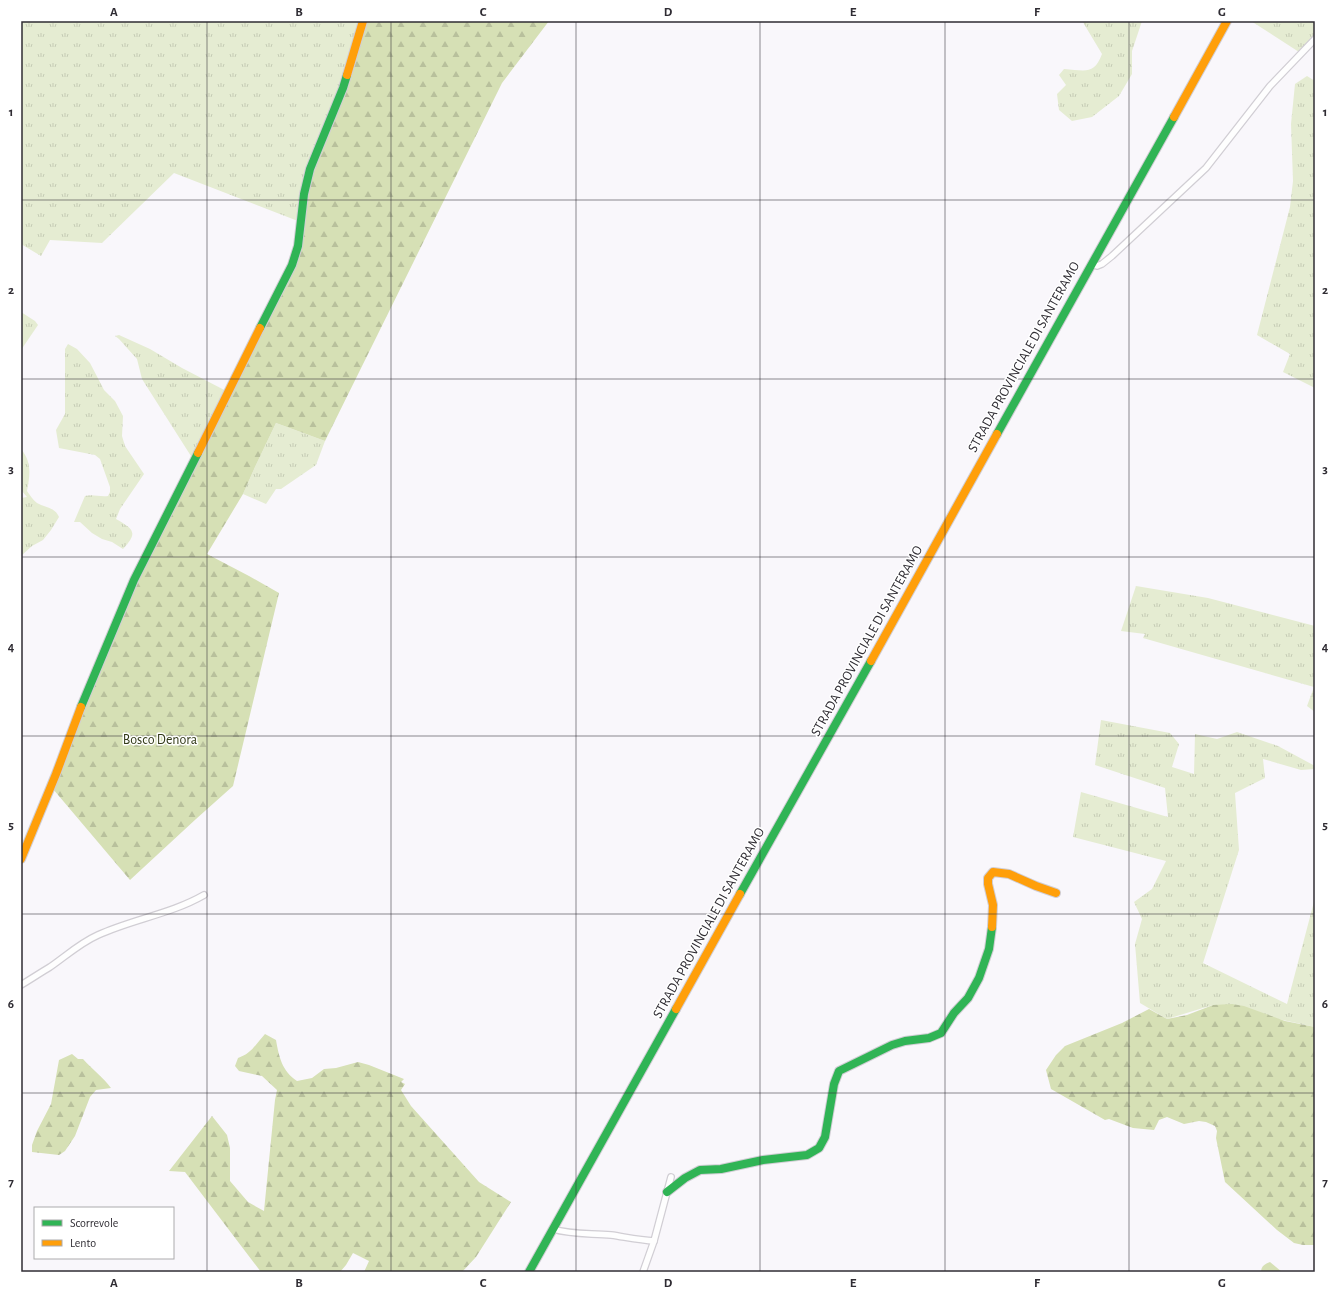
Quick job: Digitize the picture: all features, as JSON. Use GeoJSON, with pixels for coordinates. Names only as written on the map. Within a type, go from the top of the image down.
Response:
{"type":"FeatureCollection","features":[{"type":"Feature","properties":{"kind":"street"},"geometry":{"type":"LineString","coordinates":[[21,859],[56,774],[74,723],[134,580],[292,265],[298,246],[304,194],[310,169],[343,88],[363,21]]}},
{"type":"Feature","properties":{"kind":"street","name":"STRADA PROVINCIALE DI SANTERAMO"},"geometry":{"type":"LineString","coordinates":[[529,1272],[1226,21]]}},
{"type":"Feature","properties":{"kind":"street"},"geometry":{"type":"LineString","coordinates":[[1091,264],[1097,266],[1112,256],[1206,168],[1270,86],[1315,39]]}},
{"type":"Feature","properties":{"kind":"street"},"geometry":{"type":"LineString","coordinates":[[667,1192],[683,1179],[697,1171],[721,1169],[769,1158],[802,1156],[812,1153],[818,1149],[823,1143],[825,1137],[834,1084],[839,1071],[900,1042],[937,1036],[942,1032],[954,1013],[969,997],[974,989],[986,958],[994,919],[993,907],[987,886],[988,877],[993,872],[1009,874],[1056,893]]}},
{"type":"Feature","properties":{"kind":"street"},"geometry":{"type":"LineString","coordinates":[[21,985],[49,968],[83,943],[100,934],[177,908],[204,895]]}},
{"type":"Feature","properties":{"kind":"street"},"geometry":{"type":"LineString","coordinates":[[643,1272],[654,1241],[671,1177]]}},
{"type":"Feature","properties":{"kind":"street"},"geometry":{"type":"LineString","coordinates":[[553,1229],[568,1232],[609,1235],[654,1241]]}},
{"type":"Feature","properties":{"kind":"green space"},"geometry":{"type":"Polygon","coordinates":[[[21,21],[366,21],[346,92],[303,223],[174,173],[102,243],[50,240],[41,256],[21,244],[21,21]]]}},
{"type":"Feature","properties":{"kind":"green space","name":"Bosco Denora"},"geometry":{"type":"Polygon","coordinates":[[[366,21],[549,21],[502,83],[325,441],[276,423],[243,494],[207,554],[279,593],[233,786],[130,880],[53,789],[78,721],[131,595],[297,262],[311,178],[346,92],[366,21]]]}},
{"type":"Feature","properties":{"kind":"green space"},"geometry":{"type":"Polygon","coordinates":[[[1083,21],[1142,21],[1132,51],[1132,74],[1119,96],[1092,117],[1072,121],[1059,110],[1057,94],[1066,85],[1059,75],[1064,69],[1092,69],[1096,66],[1102,54],[1083,21]]]}},
{"type":"Feature","properties":{"kind":"green space"},"geometry":{"type":"Polygon","coordinates":[[[1251,21],[1315,21],[1315,39],[1299,52],[1251,21]]]}},
{"type":"Feature","properties":{"kind":"green space"},"geometry":{"type":"Polygon","coordinates":[[[1307,76],[1315,81],[1315,388],[1283,372],[1290,354],[1257,335],[1290,207],[1293,181],[1291,124],[1295,84],[1307,76]]]}},
{"type":"Feature","properties":{"kind":"green space"},"geometry":{"type":"Polygon","coordinates":[[[21,312],[35,321],[38,325],[21,350],[21,312]]]}},
{"type":"Feature","properties":{"kind":"green space"},"geometry":{"type":"Polygon","coordinates":[[[119,335],[150,349],[182,368],[232,394],[196,464],[142,379],[137,359],[115,336],[119,335]]]}},
{"type":"Feature","properties":{"kind":"green space"},"geometry":{"type":"Polygon","coordinates":[[[68,344],[77,349],[90,363],[104,390],[115,401],[123,416],[122,436],[125,446],[144,474],[120,509],[116,519],[132,531],[131,539],[123,549],[92,533],[80,522],[74,522],[85,496],[108,496],[110,487],[100,459],[95,455],[59,448],[56,430],[65,414],[65,349],[68,344]]]}},
{"type":"Feature","properties":{"kind":"green space"},"geometry":{"type":"Polygon","coordinates":[[[276,423],[325,441],[316,465],[281,489],[276,489],[266,504],[243,494],[276,423]]]}},
{"type":"Feature","properties":{"kind":"green space"},"geometry":{"type":"Polygon","coordinates":[[[21,449],[29,464],[27,491],[37,503],[52,509],[59,517],[43,540],[32,546],[21,556],[21,498],[27,497],[21,490],[21,449]]]}},
{"type":"Feature","properties":{"kind":"green space"},"geometry":{"type":"Polygon","coordinates":[[[1136,586],[1208,598],[1315,626],[1315,712],[1307,706],[1314,687],[1143,638],[1145,634],[1121,631],[1136,586]]]}},
{"type":"Feature","properties":{"kind":"green space"},"geometry":{"type":"Polygon","coordinates":[[[1101,720],[1170,733],[1179,744],[1172,767],[1194,774],[1195,734],[1217,739],[1237,732],[1278,746],[1315,766],[1315,769],[1301,770],[1263,759],[1265,778],[1235,793],[1239,850],[1203,963],[1287,1004],[1315,898],[1315,1027],[1213,1005],[1167,1019],[1140,1003],[1135,944],[1142,919],[1134,902],[1152,889],[1166,861],[1073,837],[1081,792],[1168,817],[1165,788],[1095,765],[1101,720]]]}},
{"type":"Feature","properties":{"kind":"green space"},"geometry":{"type":"Polygon","coordinates":[[[1232,1004],[1244,1006],[1285,1021],[1315,1027],[1315,1245],[1294,1243],[1277,1230],[1225,1182],[1215,1126],[1199,1121],[1184,1124],[1167,1117],[1159,1120],[1154,1130],[1133,1128],[1109,1119],[1105,1120],[1051,1089],[1046,1070],[1056,1055],[1065,1046],[1122,1023],[1149,1009],[1167,1019],[1187,1015],[1213,1005],[1232,1004]]]}},
{"type":"Feature","properties":{"kind":"green space"},"geometry":{"type":"Polygon","coordinates":[[[265,1034],[276,1040],[282,1063],[288,1073],[297,1081],[312,1078],[324,1069],[336,1068],[358,1062],[404,1079],[401,1082],[405,1084],[401,1090],[411,1106],[479,1182],[511,1202],[476,1257],[462,1272],[364,1272],[369,1261],[353,1253],[340,1272],[261,1272],[185,1172],[169,1171],[212,1116],[227,1135],[230,1148],[230,1181],[248,1202],[264,1211],[277,1090],[262,1076],[239,1071],[235,1066],[238,1058],[250,1051],[265,1034]]]}},
{"type":"Feature","properties":{"kind":"green space"},"geometry":{"type":"Polygon","coordinates":[[[72,1054],[78,1059],[83,1059],[105,1080],[111,1088],[96,1090],[90,1097],[75,1136],[65,1151],[59,1155],[32,1152],[32,1145],[37,1131],[51,1104],[59,1060],[72,1054]]]}},
{"type":"Feature","properties":{"kind":"green space"},"geometry":{"type":"Polygon","coordinates":[[[1270,1262],[1282,1272],[1261,1272],[1262,1268],[1270,1262]]]}},
{"type":"Feature","properties":{"kind":"traffic: fast"},"geometry":{"type":"LineString","coordinates":[[260,328],[292,265],[298,246],[304,194],[310,169],[347,75]]}},
{"type":"Feature","properties":{"kind":"traffic: fast"},"geometry":{"type":"LineString","coordinates":[[997,434],[1174,117]]}},
{"type":"Feature","properties":{"kind":"traffic: fast"},"geometry":{"type":"LineString","coordinates":[[81,707],[134,580],[198,453]]}},
{"type":"Feature","properties":{"kind":"traffic: fast"},"geometry":{"type":"LineString","coordinates":[[740,894],[871,661]]}},
{"type":"Feature","properties":{"kind":"traffic: fast"},"geometry":{"type":"LineString","coordinates":[[667,1192],[685,1178],[700,1170],[721,1169],[763,1160],[807,1155],[819,1148],[825,1137],[834,1084],[839,1071],[892,1045],[905,1041],[929,1038],[941,1033],[954,1013],[968,998],[979,978],[989,949],[992,927]]}},
{"type":"Feature","properties":{"kind":"traffic: fast"},"geometry":{"type":"LineString","coordinates":[[529,1272],[676,1009]]}},
{"type":"Feature","properties":{"kind":"traffic: slow"},"geometry":{"type":"LineString","coordinates":[[347,75],[363,21]]}},
{"type":"Feature","properties":{"kind":"traffic: slow"},"geometry":{"type":"LineString","coordinates":[[1174,117],[1227,21]]}},
{"type":"Feature","properties":{"kind":"traffic: slow"},"geometry":{"type":"LineString","coordinates":[[198,453],[260,328]]}},
{"type":"Feature","properties":{"kind":"traffic: slow"},"geometry":{"type":"LineString","coordinates":[[871,661],[997,434]]}},
{"type":"Feature","properties":{"kind":"traffic: slow"},"geometry":{"type":"LineString","coordinates":[[21,859],[56,774],[81,707]]}},
{"type":"Feature","properties":{"kind":"traffic: slow"},"geometry":{"type":"LineString","coordinates":[[992,927],[993,905],[988,878],[993,872],[1009,874],[1056,893]]}},
{"type":"Feature","properties":{"kind":"traffic: slow"},"geometry":{"type":"LineString","coordinates":[[676,1009],[740,894]]}}]}
